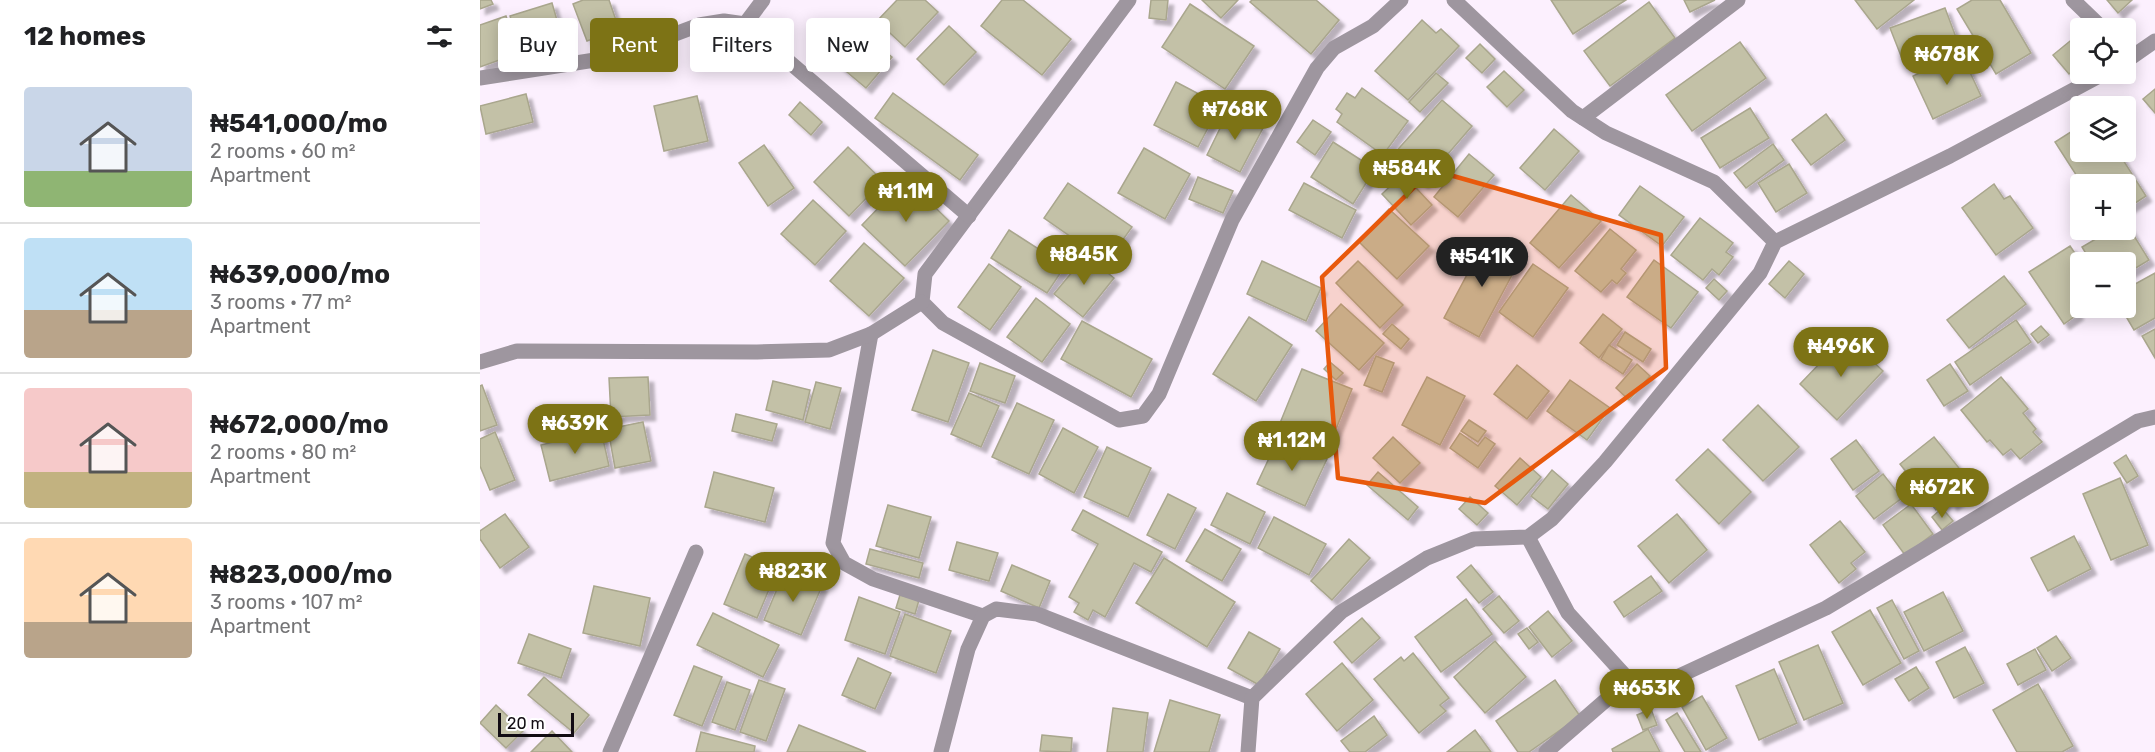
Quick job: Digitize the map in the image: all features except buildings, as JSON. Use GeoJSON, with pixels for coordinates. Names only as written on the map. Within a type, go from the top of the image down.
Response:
{"type":"FeatureCollection","features":[{"type":"Feature","properties":{"kind":"street"},"geometry":{"type":"LineString","coordinates":[[750,18],[763,0]]}},
{"type":"Feature","properties":{"kind":"street"},"geometry":{"type":"LineString","coordinates":[[922,302],[925,274],[1129,0]]}},
{"type":"Feature","properties":{"kind":"street"},"geometry":{"type":"LineString","coordinates":[[922,302],[943,323],[1119,420],[1143,416],[1159,394],[1232,220],[1317,68],[1334,48],[1373,26],[1401,0]]}},
{"type":"Feature","properties":{"kind":"street"},"geometry":{"type":"LineString","coordinates":[[1454,0],[1572,111],[1606,133],[1714,182],[1775,242]]}},
{"type":"Feature","properties":{"kind":"street"},"geometry":{"type":"LineString","coordinates":[[1583,118],[1738,0]]}},
{"type":"Feature","properties":{"kind":"street"},"geometry":{"type":"LineString","coordinates":[[2073,0],[2092,18]]}},
{"type":"Feature","properties":{"kind":"street"},"geometry":{"type":"LineString","coordinates":[[480,78],[614,57],[690,28]]}},
{"type":"Feature","properties":{"kind":"street"},"geometry":{"type":"LineString","coordinates":[[2136,52],[2155,41]]}},
{"type":"Feature","properties":{"kind":"street"},"geometry":{"type":"LineString","coordinates":[[794,66],[969,216]]}},
{"type":"Feature","properties":{"kind":"street"},"geometry":{"type":"LineString","coordinates":[[1248,752],[1252,698],[1341,612],[1427,558],[1474,539],[1528,537],[1552,519],[1605,462],[1760,273],[1775,242],[1950,156],[2084,84]]}},
{"type":"Feature","properties":{"kind":"street"},"geometry":{"type":"LineString","coordinates":[[480,362],[517,351],[829,350],[872,334],[922,302]]}},
{"type":"Feature","properties":{"kind":"street"},"geometry":{"type":"LineString","coordinates":[[872,334],[833,543],[844,563],[873,579],[983,616]]}},
{"type":"Feature","properties":{"kind":"street"},"geometry":{"type":"LineString","coordinates":[[1546,752],[1629,680],[1666,682],[1826,608],[2138,421],[2155,417]]}},
{"type":"Feature","properties":{"kind":"street"},"geometry":{"type":"LineString","coordinates":[[1528,537],[1568,613],[1629,680]]}},
{"type":"Feature","properties":{"kind":"street"},"geometry":{"type":"LineString","coordinates":[[610,752],[696,552]]}},
{"type":"Feature","properties":{"kind":"street"},"geometry":{"type":"LineString","coordinates":[[941,752],[968,650],[983,616],[996,609],[1037,615],[1252,698]]}},
{"type":"Feature","properties":{"kind":"highlighted area"},"geometry":{"type":"Polygon","coordinates":[[[1432,170],[1661,235],[1666,368],[1485,503],[1338,478],[1322,277],[1432,170]]]}}]}
